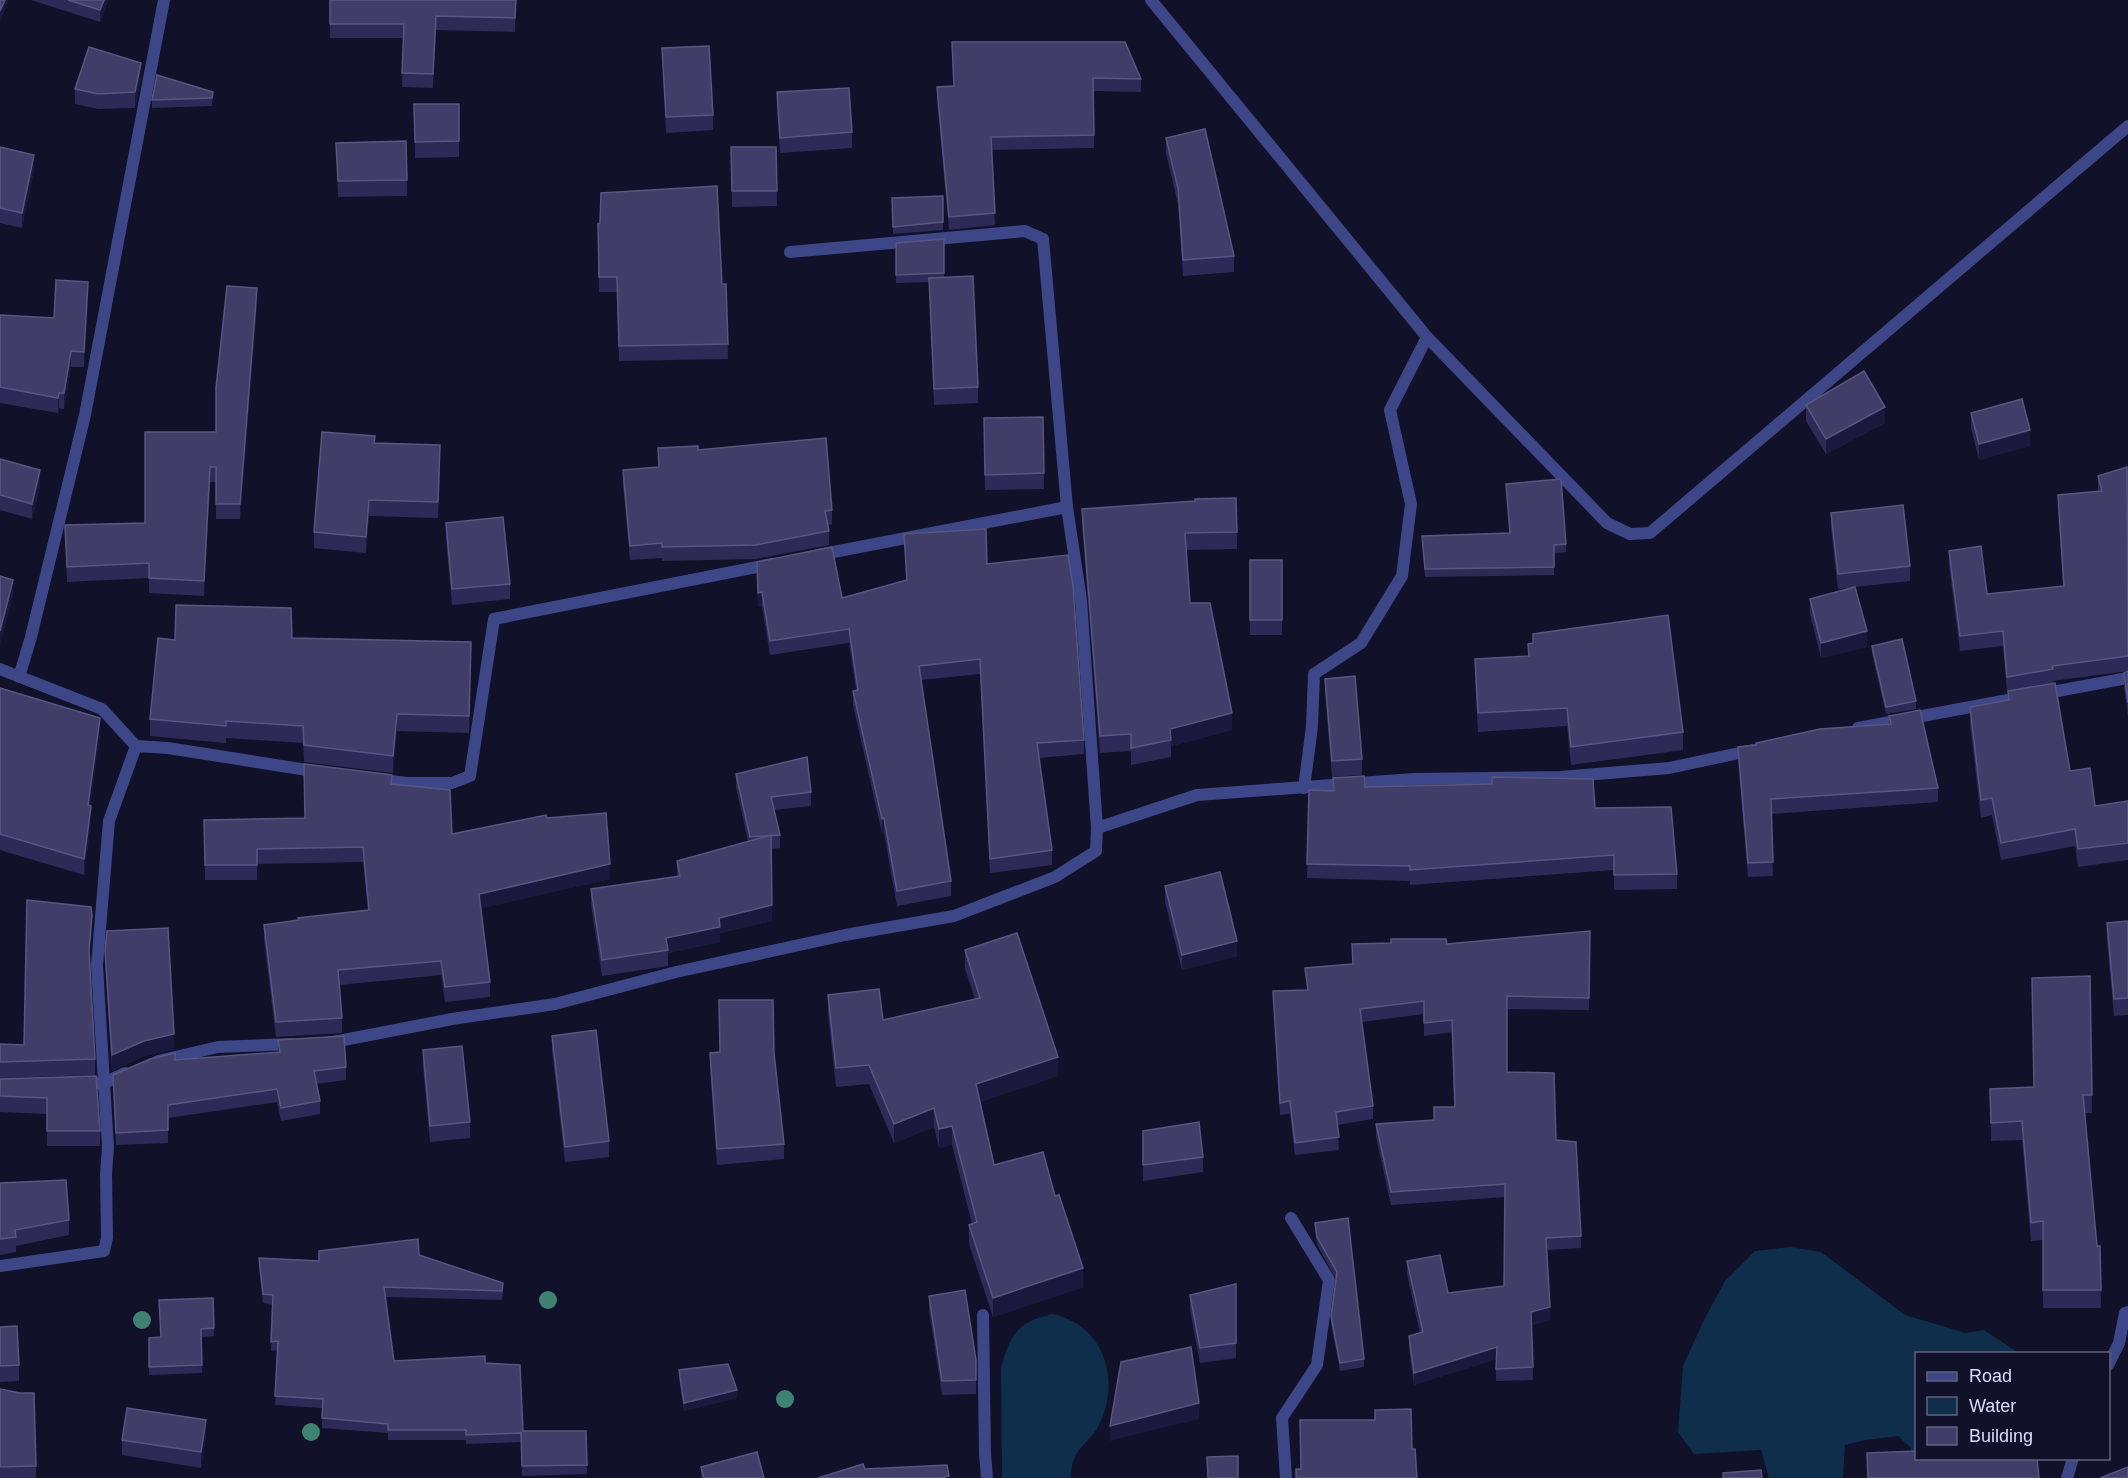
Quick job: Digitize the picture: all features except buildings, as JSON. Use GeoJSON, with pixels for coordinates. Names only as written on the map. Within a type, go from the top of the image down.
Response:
{"type":"FeatureCollection","features":[{"type":"Feature","properties":{"kind":"street"},"geometry":{"type":"LineString","coordinates":[[19,677],[31,637],[85,415],[164,0]]}},
{"type":"Feature","properties":{"kind":"street"},"geometry":{"type":"LineString","coordinates":[[1151,0],[1427,337],[1607,523],[1630,534],[1650,533],[2128,126]]}},
{"type":"Feature","properties":{"kind":"street"},"geometry":{"type":"LineString","coordinates":[[80,1083],[104,1083],[141,1067],[218,1047],[333,1043],[452,1019],[555,1004],[688,969],[845,935],[954,916],[1055,877],[1096,851],[1097,828],[1081,600],[1066,507],[1044,239],[1025,231],[790,252]]}},
{"type":"Feature","properties":{"kind":"street"},"geometry":{"type":"LineString","coordinates":[[1304,788],[1312,726],[1314,674],[1361,643],[1402,576],[1411,504],[1390,410],[1427,337]]}},
{"type":"Feature","properties":{"kind":"street"},"geometry":{"type":"LineString","coordinates":[[810,557],[1066,507]]}},
{"type":"Feature","properties":{"kind":"street"},"geometry":{"type":"LineString","coordinates":[[360,777],[406,783],[452,783],[470,776],[494,619],[787,561]]}},
{"type":"Feature","properties":{"kind":"street"},"geometry":{"type":"LineString","coordinates":[[0,669],[102,709],[136,746],[168,748],[328,773]]}},
{"type":"Feature","properties":{"kind":"street"},"geometry":{"type":"LineString","coordinates":[[1842,731],[2128,678]]}},
{"type":"Feature","properties":{"kind":"street"},"geometry":{"type":"LineString","coordinates":[[0,1266],[104,1251],[107,1238],[108,1148],[97,965],[109,821],[136,746]]}},
{"type":"Feature","properties":{"kind":"street"},"geometry":{"type":"LineString","coordinates":[[1097,828],[1197,795],[1414,779],[1560,777],[1669,768],[1762,748]]}},
{"type":"Feature","properties":{"kind":"street"},"geometry":{"type":"LineString","coordinates":[[1286,1478],[1282,1418],[1317,1365],[1329,1280],[1291,1218]]}},
{"type":"Feature","properties":{"kind":"street"},"geometry":{"type":"LineString","coordinates":[[2110,1363],[2119,1343],[2128,1312]]}},
{"type":"Feature","properties":{"kind":"street"},"geometry":{"type":"LineString","coordinates":[[983,1315],[987,1478]]}},
{"type":"Feature","properties":{"kind":"street"},"geometry":{"type":"LineString","coordinates":[[2067,1478],[2072,1460]]}},
{"type":"Feature","properties":{"kind":"water"},"geometry":{"type":"Polygon","coordinates":[[[1790,1247],[1821,1252],[1905,1315],[1966,1333],[1984,1330],[2017,1352],[1915,1352],[1916,1460],[1911,1478],[1911,1448],[1898,1436],[1845,1445],[1843,1478],[1769,1478],[1761,1450],[1694,1454],[1678,1432],[1683,1366],[1725,1281],[1755,1251],[1790,1247]]]}},
{"type":"Feature","properties":{"kind":"water"},"geometry":{"type":"Polygon","coordinates":[[[1052,1314],[1070,1320],[1084,1329],[1095,1341],[1103,1355],[1107,1371],[1109,1388],[1106,1406],[1096,1431],[1074,1459],[1071,1478],[1002,1478],[1001,1367],[1008,1346],[1017,1331],[1031,1321],[1052,1314]]]}}]}
